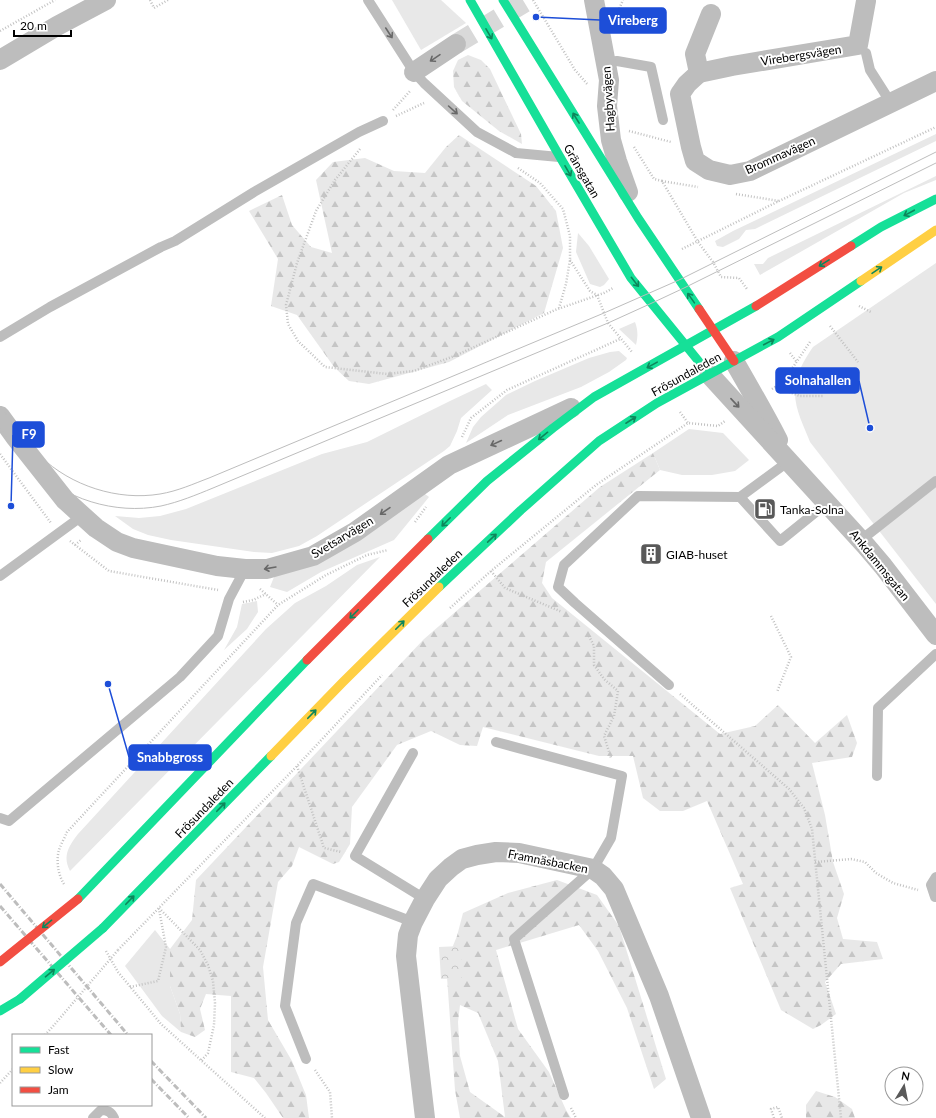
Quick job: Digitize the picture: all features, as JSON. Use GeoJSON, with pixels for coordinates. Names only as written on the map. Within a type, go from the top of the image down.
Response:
{"type":"FeatureCollection","features":[{"type":"Feature","properties":{"kind":"main road","name":"Gränsgatan"},"geometry":{"type":"LineString","coordinates":[[470,0],[628,273],[709,374]]}},
{"type":"Feature","properties":{"kind":"main road","name":"Gränsgatan"},"geometry":{"type":"LineString","coordinates":[[503,0],[638,218],[734,361]]}},
{"type":"Feature","properties":{"kind":"main road","name":"Frösundaleden"},"geometry":{"type":"LineString","coordinates":[[0,962],[78,899],[324,643],[487,481],[594,397],[758,305],[881,227],[936,199]]}},
{"type":"Feature","properties":{"kind":"main road","name":"Frösundaleden"},"geometry":{"type":"LineString","coordinates":[[0,1011],[20,999],[103,928],[342,682],[521,510],[599,441],[657,403],[778,337],[936,230]]}},
{"type":"Feature","properties":{"kind":"street","name":"Hagbyvägen"},"geometry":{"type":"LineString","coordinates":[[594,0],[609,80],[607,106],[611,140],[638,218]]}},
{"type":"Feature","properties":{"kind":"street","name":"Virebergsvägen"},"geometry":{"type":"LineString","coordinates":[[693,78],[732,66],[858,45],[866,1]]}},
{"type":"Feature","properties":{"kind":"street"},"geometry":{"type":"LineString","coordinates":[[0,60],[99,2]]}},
{"type":"Feature","properties":{"kind":"street"},"geometry":{"type":"LineString","coordinates":[[693,78],[695,54],[711,14]]}},
{"type":"Feature","properties":{"kind":"street"},"geometry":{"type":"LineString","coordinates":[[414,80],[456,44]]}},
{"type":"Feature","properties":{"kind":"street","name":"Brommavägen"},"geometry":{"type":"LineString","coordinates":[[693,78],[680,94],[695,161],[709,170],[730,175],[750,171],[936,82]]}},
{"type":"Feature","properties":{"kind":"street","name":"Ankdammsgatan"},"geometry":{"type":"LineString","coordinates":[[734,361],[764,412],[789,461]]}},
{"type":"Feature","properties":{"kind":"street","name":"Ankdammsgatan"},"geometry":{"type":"LineString","coordinates":[[709,374],[861,540],[936,635]]}},
{"type":"Feature","properties":{"kind":"street","name":"Svetsarvägen"},"geometry":{"type":"LineString","coordinates":[[0,416],[64,500],[96,528],[117,542],[133,548],[217,566],[245,569],[267,569],[313,556],[355,532],[449,465],[594,397]]}},
{"type":"Feature","properties":{"kind":"street","name":"Framnäsbacken"},"geometry":{"type":"LineString","coordinates":[[424,1118],[406,956],[408,935],[425,899],[438,879],[462,859],[477,854],[496,852],[519,853],[593,869],[603,876],[614,889],[660,996],[701,1118]]}},
{"type":"Feature","properties":{"kind":"lane"},"geometry":{"type":"LineString","coordinates":[[368,0],[414,80],[424,84],[477,132],[516,153],[560,157]]}},
{"type":"Feature","properties":{"kind":"lane"},"geometry":{"type":"LineString","coordinates":[[866,53],[870,70],[891,103]]}},
{"type":"Feature","properties":{"kind":"lane"},"geometry":{"type":"LineString","coordinates":[[606,62],[617,61],[651,67],[663,120]]}},
{"type":"Feature","properties":{"kind":"lane"},"geometry":{"type":"LineString","coordinates":[[0,337],[57,303],[161,247],[175,241],[254,192],[359,132],[383,121]]}},
{"type":"Feature","properties":{"kind":"lane"},"geometry":{"type":"LineString","coordinates":[[669,685],[558,587],[564,565],[638,496],[740,497],[789,461]]}},
{"type":"Feature","properties":{"kind":"lane"},"geometry":{"type":"LineString","coordinates":[[861,540],[936,481]]}},
{"type":"Feature","properties":{"kind":"lane"},"geometry":{"type":"LineString","coordinates":[[740,497],[780,541],[827,503]]}},
{"type":"Feature","properties":{"kind":"lane"},"geometry":{"type":"LineString","coordinates":[[0,576],[82,516]]}},
{"type":"Feature","properties":{"kind":"lane"},"geometry":{"type":"LineString","coordinates":[[0,818],[8,821],[180,677],[218,636],[229,599],[245,569]]}},
{"type":"Feature","properties":{"kind":"lane"},"geometry":{"type":"LineString","coordinates":[[877,776],[878,708],[936,654]]}},
{"type":"Feature","properties":{"kind":"lane"},"geometry":{"type":"LineString","coordinates":[[496,742],[622,776],[611,838],[593,869],[514,939],[564,1095]]}},
{"type":"Feature","properties":{"kind":"lane"},"geometry":{"type":"LineString","coordinates":[[412,753],[355,856],[425,899]]}},
{"type":"Feature","properties":{"kind":"lane"},"geometry":{"type":"LineString","coordinates":[[935,897],[931,885],[936,877]]}},
{"type":"Feature","properties":{"kind":"lane"},"geometry":{"type":"LineString","coordinates":[[306,1059],[285,1006],[296,923],[313,884],[413,922]]}},
{"type":"Feature","properties":{"kind":"lane"},"geometry":{"type":"LineString","coordinates":[[92,1118],[101,1110],[107,1110],[114,1118]]}},
{"type":"Feature","properties":{"kind":"path"},"geometry":{"type":"LineString","coordinates":[[0,31],[55,0]]}},
{"type":"Feature","properties":{"kind":"path"},"geometry":{"type":"LineString","coordinates":[[150,0],[154,8],[168,0]]}},
{"type":"Feature","properties":{"kind":"path"},"geometry":{"type":"LineString","coordinates":[[383,121],[414,80]]}},
{"type":"Feature","properties":{"kind":"path"},"geometry":{"type":"LineString","coordinates":[[383,121],[425,103],[428,107]]}},
{"type":"Feature","properties":{"kind":"path"},"geometry":{"type":"LineString","coordinates":[[678,251],[779,201],[936,127]]}},
{"type":"Feature","properties":{"kind":"path"},"geometry":{"type":"LineString","coordinates":[[623,129],[691,147]]}},
{"type":"Feature","properties":{"kind":"path"},"geometry":{"type":"LineString","coordinates":[[364,144],[334,180],[316,211],[297,262],[286,305],[288,324],[298,341],[326,367],[387,374],[414,370],[457,355],[559,308],[604,293],[617,286]]}},
{"type":"Feature","properties":{"kind":"path"},"geometry":{"type":"LineString","coordinates":[[514,166],[540,183],[563,209],[570,236],[570,260],[566,284],[559,308]]}},
{"type":"Feature","properties":{"kind":"path"},"geometry":{"type":"LineString","coordinates":[[698,242],[713,262],[721,277],[738,278],[745,285]]}},
{"type":"Feature","properties":{"kind":"path"},"geometry":{"type":"LineString","coordinates":[[570,260],[590,291],[597,295],[608,323],[635,356]]}},
{"type":"Feature","properties":{"kind":"path"},"geometry":{"type":"LineString","coordinates":[[857,305],[871,312]]}},
{"type":"Feature","properties":{"kind":"path"},"geometry":{"type":"LineString","coordinates":[[829,326],[858,362]]}},
{"type":"Feature","properties":{"kind":"path"},"geometry":{"type":"LineString","coordinates":[[461,437],[471,418],[507,390],[620,339]]}},
{"type":"Feature","properties":{"kind":"path"},"geometry":{"type":"LineString","coordinates":[[768,391],[781,383],[811,340]]}},
{"type":"Feature","properties":{"kind":"path"},"geometry":{"type":"LineString","coordinates":[[774,387],[800,396],[823,396]]}},
{"type":"Feature","properties":{"kind":"path"},"geometry":{"type":"LineString","coordinates":[[681,413],[688,423]]}},
{"type":"Feature","properties":{"kind":"path"},"geometry":{"type":"LineString","coordinates":[[450,608],[491,571],[596,485],[688,423],[718,426],[727,420]]}},
{"type":"Feature","properties":{"kind":"path"},"geometry":{"type":"LineString","coordinates":[[0,454],[59,533],[110,571],[220,590],[229,599],[240,602],[249,601],[266,594]]}},
{"type":"Feature","properties":{"kind":"path"},"geometry":{"type":"LineString","coordinates":[[278,604],[326,575],[367,555],[395,549]]}},
{"type":"Feature","properties":{"kind":"path"},"geometry":{"type":"LineString","coordinates":[[491,571],[505,588],[563,612]]}},
{"type":"Feature","properties":{"kind":"path"},"geometry":{"type":"LineString","coordinates":[[771,616],[791,657],[777,692]]}},
{"type":"Feature","properties":{"kind":"path"},"geometry":{"type":"LineString","coordinates":[[588,632],[594,646],[594,665],[604,679],[618,690],[614,716],[604,736],[615,774]]}},
{"type":"Feature","properties":{"kind":"path"},"geometry":{"type":"LineString","coordinates":[[46,1034],[118,950],[297,766],[382,674]]}},
{"type":"Feature","properties":{"kind":"path"},"geometry":{"type":"LineString","coordinates":[[669,685],[789,789],[804,808],[812,829],[841,1118]]}},
{"type":"Feature","properties":{"kind":"path"},"geometry":{"type":"LineString","coordinates":[[297,766],[324,848],[355,856]]}},
{"type":"Feature","properties":{"kind":"path"},"geometry":{"type":"LineString","coordinates":[[815,862],[851,859],[865,862],[876,873],[893,883],[917,889],[935,897]]}},
{"type":"Feature","properties":{"kind":"path"},"geometry":{"type":"LineString","coordinates":[[130,987],[158,981],[166,947],[159,908]]}},
{"type":"Feature","properties":{"kind":"path"},"geometry":{"type":"LineString","coordinates":[[159,908],[200,950],[208,965],[213,981],[214,1025],[208,1053],[201,1061],[265,1118]]}},
{"type":"Feature","properties":{"kind":"path"},"geometry":{"type":"LineString","coordinates":[[306,1059],[330,1092],[332,1118]]}},
{"type":"Feature","properties":{"kind":"path"},"geometry":{"type":"LineString","coordinates":[[0,1083],[12,1070]]}},
{"type":"Feature","properties":{"kind":"path"},"geometry":{"type":"LineString","coordinates":[[774,1118],[771,1109],[778,1106],[782,1118]]}},
{"type":"Feature","properties":{"kind":"green space"},"geometry":{"type":"Polygon","coordinates":[[[392,0],[441,0],[466,23],[421,50],[392,0]]]}},
{"type":"Feature","properties":{"kind":"green space"},"geometry":{"type":"Polygon","coordinates":[[[468,55],[481,60],[490,69],[521,134],[522,144],[499,131],[462,101],[454,87],[453,71],[458,60],[468,55]]]}},
{"type":"Feature","properties":{"kind":"green space"},"geometry":{"type":"Polygon","coordinates":[[[936,134],[936,141],[755,229],[746,230],[739,239],[723,247],[717,246],[715,241],[733,231],[936,134]]]}},
{"type":"Feature","properties":{"kind":"green space"},"geometry":{"type":"Polygon","coordinates":[[[459,135],[536,186],[556,211],[563,248],[544,313],[449,362],[369,384],[349,381],[334,367],[297,315],[271,306],[278,259],[249,211],[282,195],[292,225],[311,247],[332,253],[316,180],[333,162],[365,158],[394,171],[425,173],[446,147],[459,135]]]}},
{"type":"Feature","properties":{"kind":"green space"},"geometry":{"type":"Polygon","coordinates":[[[936,176],[936,180],[904,193],[760,275],[754,264],[763,264],[768,258],[936,176]]]}},
{"type":"Feature","properties":{"kind":"green space"},"geometry":{"type":"Polygon","coordinates":[[[578,233],[589,246],[609,279],[600,287],[590,284],[576,252],[578,233]]]}},
{"type":"Feature","properties":{"kind":"green space"},"geometry":{"type":"Polygon","coordinates":[[[936,263],[936,604],[810,442],[798,412],[795,399],[795,387],[803,363],[813,347],[936,263]]]}},
{"type":"Feature","properties":{"kind":"green space"},"geometry":{"type":"Polygon","coordinates":[[[635,322],[637,328],[636,345],[619,329],[635,322]]]}},
{"type":"Feature","properties":{"kind":"green space"},"geometry":{"type":"Polygon","coordinates":[[[619,351],[627,358],[609,372],[581,387],[508,415],[466,443],[473,427],[481,417],[506,395],[589,358],[619,351]]]}},
{"type":"Feature","properties":{"kind":"green space"},"geometry":{"type":"Polygon","coordinates":[[[486,384],[492,390],[461,418],[450,446],[317,536],[299,546],[272,553],[254,552],[171,540],[148,535],[133,529],[115,516],[139,518],[160,516],[186,509],[322,454],[367,442],[486,384]]]}},
{"type":"Feature","properties":{"kind":"green space"},"geometry":{"type":"Polygon","coordinates":[[[689,429],[723,433],[749,460],[735,471],[712,475],[682,475],[660,470],[653,453],[689,429]]]}},
{"type":"Feature","properties":{"kind":"green space"},"geometry":{"type":"Polygon","coordinates":[[[653,453],[660,470],[546,562],[542,583],[552,598],[720,734],[755,726],[778,705],[815,743],[847,715],[857,743],[852,757],[812,763],[825,815],[833,862],[844,894],[837,918],[843,939],[877,942],[883,959],[841,964],[825,982],[836,1014],[813,1029],[781,1010],[730,888],[743,884],[707,801],[683,811],[660,811],[643,798],[633,756],[599,756],[483,727],[477,746],[460,745],[431,731],[397,745],[352,807],[350,844],[339,862],[333,864],[299,847],[292,866],[278,882],[263,967],[268,1020],[292,1061],[306,1095],[309,1118],[283,1118],[254,1078],[231,1072],[231,996],[206,994],[200,1009],[205,1030],[195,1037],[181,1032],[180,1014],[170,986],[170,949],[192,920],[196,880],[424,639],[600,487],[653,453]]]}},
{"type":"Feature","properties":{"kind":"green space"},"geometry":{"type":"Polygon","coordinates":[[[421,491],[429,497],[394,540],[321,572],[287,592],[270,587],[276,572],[421,491]]]}},
{"type":"Feature","properties":{"kind":"green space"},"geometry":{"type":"Polygon","coordinates":[[[380,557],[70,871],[67,861],[68,851],[78,834],[266,629],[295,603],[326,586],[357,565],[380,557]]]}},
{"type":"Feature","properties":{"kind":"green space"},"geometry":{"type":"Polygon","coordinates":[[[257,601],[258,612],[247,629],[224,650],[237,627],[242,604],[257,601]]]}},
{"type":"Feature","properties":{"kind":"green space"},"geometry":{"type":"Polygon","coordinates":[[[557,880],[597,895],[619,926],[666,1079],[654,1089],[627,1008],[598,951],[579,925],[496,950],[518,1029],[549,1072],[571,1118],[460,1118],[455,1090],[446,963],[457,936],[463,913],[508,893],[557,880]],[[460,1005],[458,1022],[460,1056],[470,1092],[505,1117],[498,1061],[478,1013],[460,1005]]]}},
{"type":"Feature","properties":{"kind":"green space"},"geometry":{"type":"Polygon","coordinates":[[[155,930],[170,949],[170,986],[180,1014],[181,1032],[162,1016],[125,966],[155,930]]]}},
{"type":"Feature","properties":{"kind":"green space"},"geometry":{"type":"Polygon","coordinates":[[[461,946],[462,978],[441,979],[439,947],[461,946]]]}},
{"type":"Feature","properties":{"kind":"green space"},"geometry":{"type":"Polygon","coordinates":[[[816,1091],[835,1097],[852,1109],[855,1118],[806,1118],[806,1105],[816,1091]]]}},
{"type":"Feature","properties":{"kind":"tunnel"},"geometry":{"type":"LineString","coordinates":[[456,44],[529,0]]}},
{"type":"Feature","properties":{"kind":"tram line"},"geometry":{"type":"LineString","coordinates":[[0,406],[24,438],[40,456],[52,467],[66,476],[96,489],[112,493],[144,496],[173,491],[209,478],[604,313],[679,280],[936,152]]}},
{"type":"Feature","properties":{"kind":"tram line"},"geometry":{"type":"LineString","coordinates":[[0,428],[31,466],[44,478],[75,496],[108,506],[126,508],[161,506],[213,488],[608,323],[684,288],[936,163]]}},
{"type":"Feature","properties":{"kind":"railway"},"geometry":{"type":"LineString","coordinates":[[0,884],[127,1034]]}},
{"type":"Feature","properties":{"kind":"railway"},"geometry":{"type":"LineString","coordinates":[[0,906],[110,1034]]}},
{"type":"Feature","properties":{"kind":"railway"},"geometry":{"type":"LineString","coordinates":[[152,1062],[206,1118]]}},
{"type":"Feature","properties":{"kind":"railway"},"geometry":{"type":"LineString","coordinates":[[152,1080],[189,1118]]}},
{"type":"Feature","properties":{"kind":"traffic: fast"},"geometry":{"type":"LineString","coordinates":[[470,0],[631,278],[709,374]]}},
{"type":"Feature","properties":{"kind":"traffic: fast"},"geometry":{"type":"LineString","coordinates":[[503,0],[638,218],[699,309]]}},
{"type":"Feature","properties":{"kind":"traffic: fast"},"geometry":{"type":"LineString","coordinates":[[851,246],[881,227],[936,199]]}},
{"type":"Feature","properties":{"kind":"traffic: fast"},"geometry":{"type":"LineString","coordinates":[[439,587],[521,510],[599,441],[657,403],[778,337],[861,281]]}},
{"type":"Feature","properties":{"kind":"traffic: fast"},"geometry":{"type":"LineString","coordinates":[[428,539],[487,481],[594,397],[756,306]]}},
{"type":"Feature","properties":{"kind":"traffic: fast"},"geometry":{"type":"LineString","coordinates":[[78,899],[307,660]]}},
{"type":"Feature","properties":{"kind":"traffic: fast"},"geometry":{"type":"LineString","coordinates":[[103,928],[271,756]]}},
{"type":"Feature","properties":{"kind":"traffic: fast"},"geometry":{"type":"LineString","coordinates":[[20,999],[103,928]]}},
{"type":"Feature","properties":{"kind":"traffic: fast"},"geometry":{"type":"LineString","coordinates":[[0,1011],[20,999]]}},
{"type":"Feature","properties":{"kind":"traffic: slow"},"geometry":{"type":"LineString","coordinates":[[861,281],[936,230]]}},
{"type":"Feature","properties":{"kind":"traffic: slow"},"geometry":{"type":"LineString","coordinates":[[271,756],[439,587]]}},
{"type":"Feature","properties":{"kind":"traffic: jam"},"geometry":{"type":"LineString","coordinates":[[756,306],[851,246]]}},
{"type":"Feature","properties":{"kind":"traffic: jam"},"geometry":{"type":"LineString","coordinates":[[699,309],[734,361]]}},
{"type":"Feature","properties":{"kind":"traffic: jam"},"geometry":{"type":"LineString","coordinates":[[307,660],[428,539]]}},
{"type":"Feature","properties":{"kind":"traffic: jam"},"geometry":{"type":"LineString","coordinates":[[0,962],[78,899]]}},
{"type":"Feature","properties":{"kind":"place","name":"Vireberg"},"geometry":{"type":"Point","coordinates":[536,17]}},
{"type":"Feature","properties":{"kind":"place","name":"Solnahallen"},"geometry":{"type":"Point","coordinates":[870,428]}},
{"type":"Feature","properties":{"kind":"place","name":"F9"},"geometry":{"type":"Point","coordinates":[11,506]}},
{"type":"Feature","properties":{"kind":"place","name":"Tanka-Solna"},"geometry":{"type":"Point","coordinates":[765,509]}},
{"type":"Feature","properties":{"kind":"place","name":"GIAB-huset"},"geometry":{"type":"Point","coordinates":[651,554]}},
{"type":"Feature","properties":{"kind":"place","name":"Snabbgross"},"geometry":{"type":"Point","coordinates":[108,684]}}]}
